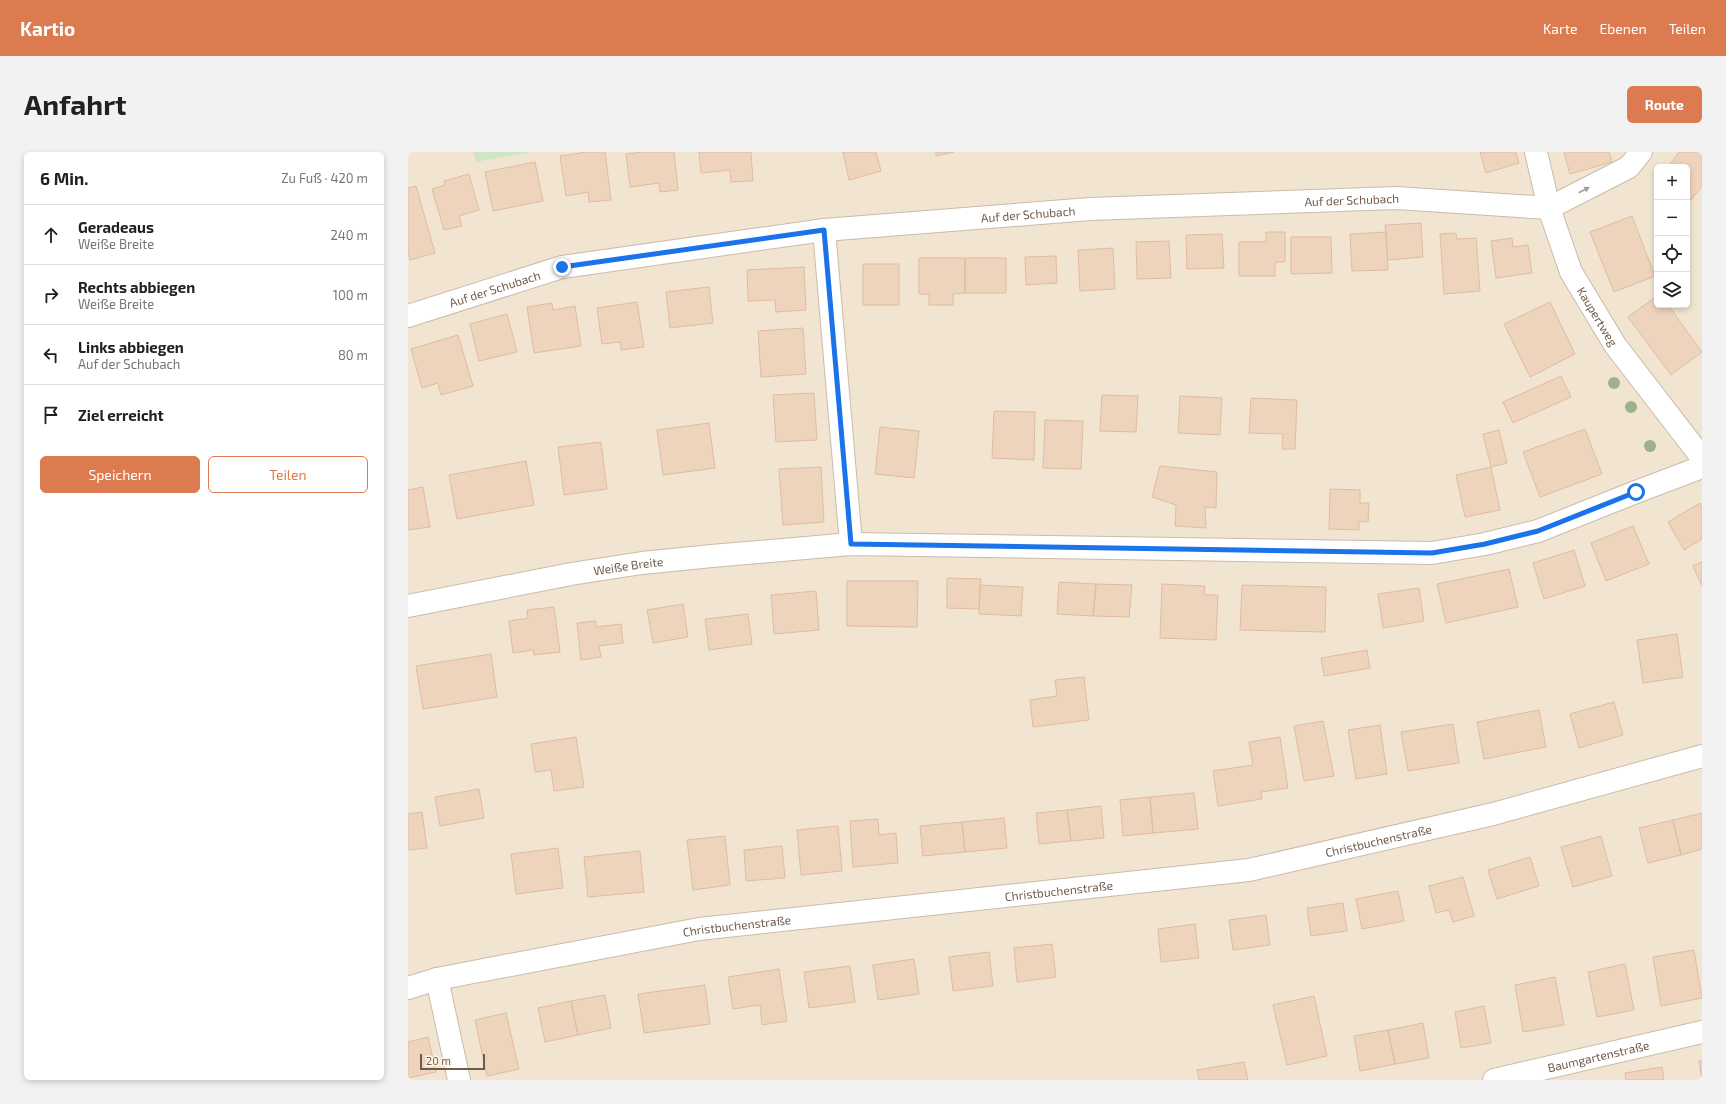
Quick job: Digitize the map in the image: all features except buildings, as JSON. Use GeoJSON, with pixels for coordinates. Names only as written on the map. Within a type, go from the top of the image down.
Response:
{"type":"FeatureCollection","features":[{"type":"Feature","properties":{"kind":"street","name":"Kaupertweg"},"geometry":{"type":"LineString","coordinates":[[1536,152],[1549,208],[1571,272],[1615,345],[1702,458]]}},
{"type":"Feature","properties":{"kind":"street"},"geometry":{"type":"LineString","coordinates":[[1549,208],[1629,167],[1641,152]]}},
{"type":"Feature","properties":{"kind":"street","name":"Auf der Schubach"},"geometry":{"type":"LineString","coordinates":[[408,316],[562,267],[824,230],[1090,209],[1396,198],[1549,208]]}},
{"type":"Feature","properties":{"kind":"street"},"geometry":{"type":"LineString","coordinates":[[824,230],[851,544]]}},
{"type":"Feature","properties":{"kind":"street","name":"Weiße Breite"},"geometry":{"type":"LineString","coordinates":[[408,606],[571,574],[642,563],[851,544],[1432,553],[1485,544],[1538,531],[1702,467]]}},
{"type":"Feature","properties":{"kind":"street","name":"Christbuchenstraße"},"geometry":{"type":"LineString","coordinates":[[408,988],[437,979],[700,929],[1249,870],[1493,814],[1702,756]]}},
{"type":"Feature","properties":{"kind":"street"},"geometry":{"type":"LineString","coordinates":[[437,979],[458,1080]]}},
{"type":"Feature","properties":{"kind":"street","name":"Baumgartenstraße"},"geometry":{"type":"LineString","coordinates":[[1494,1080],[1702,1032]]}},
{"type":"Feature","properties":{"kind":"shaded area"},"geometry":{"type":"Polygon","coordinates":[[[408,152],[473,152],[476,162],[535,152],[1702,152],[1702,1080],[408,1080],[408,152]]]}},
{"type":"Feature","properties":{"kind":"green space"},"geometry":{"type":"Polygon","coordinates":[[[473,152],[535,152],[476,162],[473,152]]]}},
{"type":"Feature","properties":{"kind":"route"},"geometry":{"type":"LineString","coordinates":[[562,267],[824,230],[851,544],[1432,553],[1485,544],[1538,531],[1636,492]]}}]}
